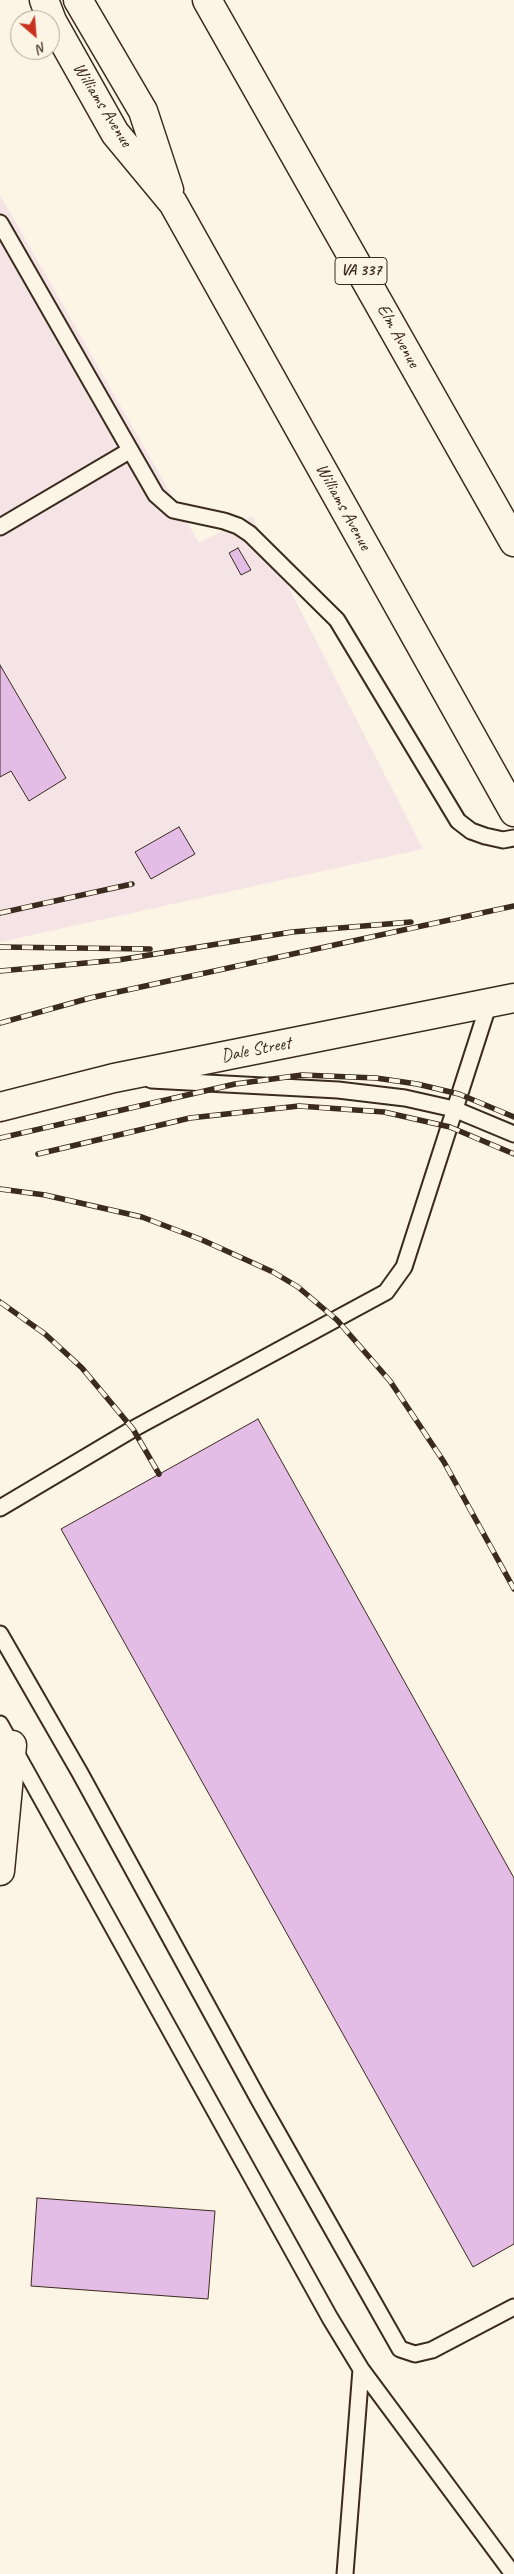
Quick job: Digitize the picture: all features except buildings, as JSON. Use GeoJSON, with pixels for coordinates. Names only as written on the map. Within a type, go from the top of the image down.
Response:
{"type":"FeatureCollection","features":[{"type":"Feature","properties":{"kind":"street","name":"Williams Avenue"},"geometry":{"type":"LineString","coordinates":[[44,0],[52,21],[115,133],[173,203],[514,812]]}},
{"type":"Feature","properties":{"kind":"street","name":"Williams Avenue"},"geometry":{"type":"LineString","coordinates":[[78,0],[143,111],[173,203]]}},
{"type":"Feature","properties":{"kind":"street","name":"Elm Avenue"},"geometry":{"type":"LineString","coordinates":[[208,0],[514,542]]}},
{"type":"Feature","properties":{"kind":"street","name":"Dale Street"},"geometry":{"type":"LineString","coordinates":[[0,1107],[114,1078],[502,1001]]}},
{"type":"Feature","properties":{"kind":"street"},"geometry":{"type":"LineString","coordinates":[[0,1871],[6,1734]]}},
{"type":"Feature","properties":{"kind":"lane"},"geometry":{"type":"LineString","coordinates":[[0,223],[148,484],[163,502],[173,510],[238,526],[250,534],[318,599],[337,620],[357,650],[458,821],[471,831],[485,836],[503,840],[514,838]]}},
{"type":"Feature","properties":{"kind":"lane"},"geometry":{"type":"LineString","coordinates":[[0,527],[130,451]]}},
{"type":"Feature","properties":{"kind":"lane"},"geometry":{"type":"LineString","coordinates":[[0,1508],[133,1429],[386,1292],[404,1267],[454,1109],[502,1001]]}},
{"type":"Feature","properties":{"kind":"lane"},"geometry":{"type":"LineString","coordinates":[[114,1078],[338,1090],[405,1098],[454,1109],[514,1134]]}},
{"type":"Feature","properties":{"kind":"lane"},"geometry":{"type":"LineString","coordinates":[[0,1634],[80,1773],[259,2100],[400,2349],[415,2354],[432,2350],[514,2307]]}},
{"type":"Feature","properties":{"kind":"lane"},"geometry":{"type":"LineString","coordinates":[[6,1734],[330,2318],[361,2369],[513,2574]]}},
{"type":"Feature","properties":{"kind":"lane"},"geometry":{"type":"LineString","coordinates":[[345,2574],[361,2369]]}},
{"type":"Feature","properties":{"kind":"shaded area"},"geometry":{"type":"Polygon","coordinates":[[[0,195],[199,543],[252,516],[423,849],[0,942],[0,195]]]}},
{"type":"Feature","properties":{"kind":"railway"},"geometry":{"type":"LineString","coordinates":[[0,913],[132,884]]}},
{"type":"Feature","properties":{"kind":"railway"},"geometry":{"type":"LineString","coordinates":[[0,1023],[90,998],[514,906]]}},
{"type":"Feature","properties":{"kind":"railway"},"geometry":{"type":"LineString","coordinates":[[0,971],[118,960],[292,932],[411,922]]}},
{"type":"Feature","properties":{"kind":"railway"},"geometry":{"type":"LineString","coordinates":[[0,947],[150,949]]}},
{"type":"Feature","properties":{"kind":"railway"},"geometry":{"type":"LineString","coordinates":[[0,1138],[235,1084],[302,1075],[376,1078],[417,1084],[459,1094],[514,1117]]}},
{"type":"Feature","properties":{"kind":"railway"},"geometry":{"type":"LineString","coordinates":[[38,1154],[190,1118],[299,1106],[384,1112],[450,1127],[514,1154]]}},
{"type":"Feature","properties":{"kind":"railway"},"geometry":{"type":"LineString","coordinates":[[0,1189],[45,1195],[142,1217],[200,1239],[273,1272],[298,1287],[337,1320],[390,1381],[444,1462],[514,1589]]}},
{"type":"Feature","properties":{"kind":"railway"},"geometry":{"type":"LineString","coordinates":[[0,1302],[45,1334],[82,1368],[133,1429],[159,1474]]}}]}
